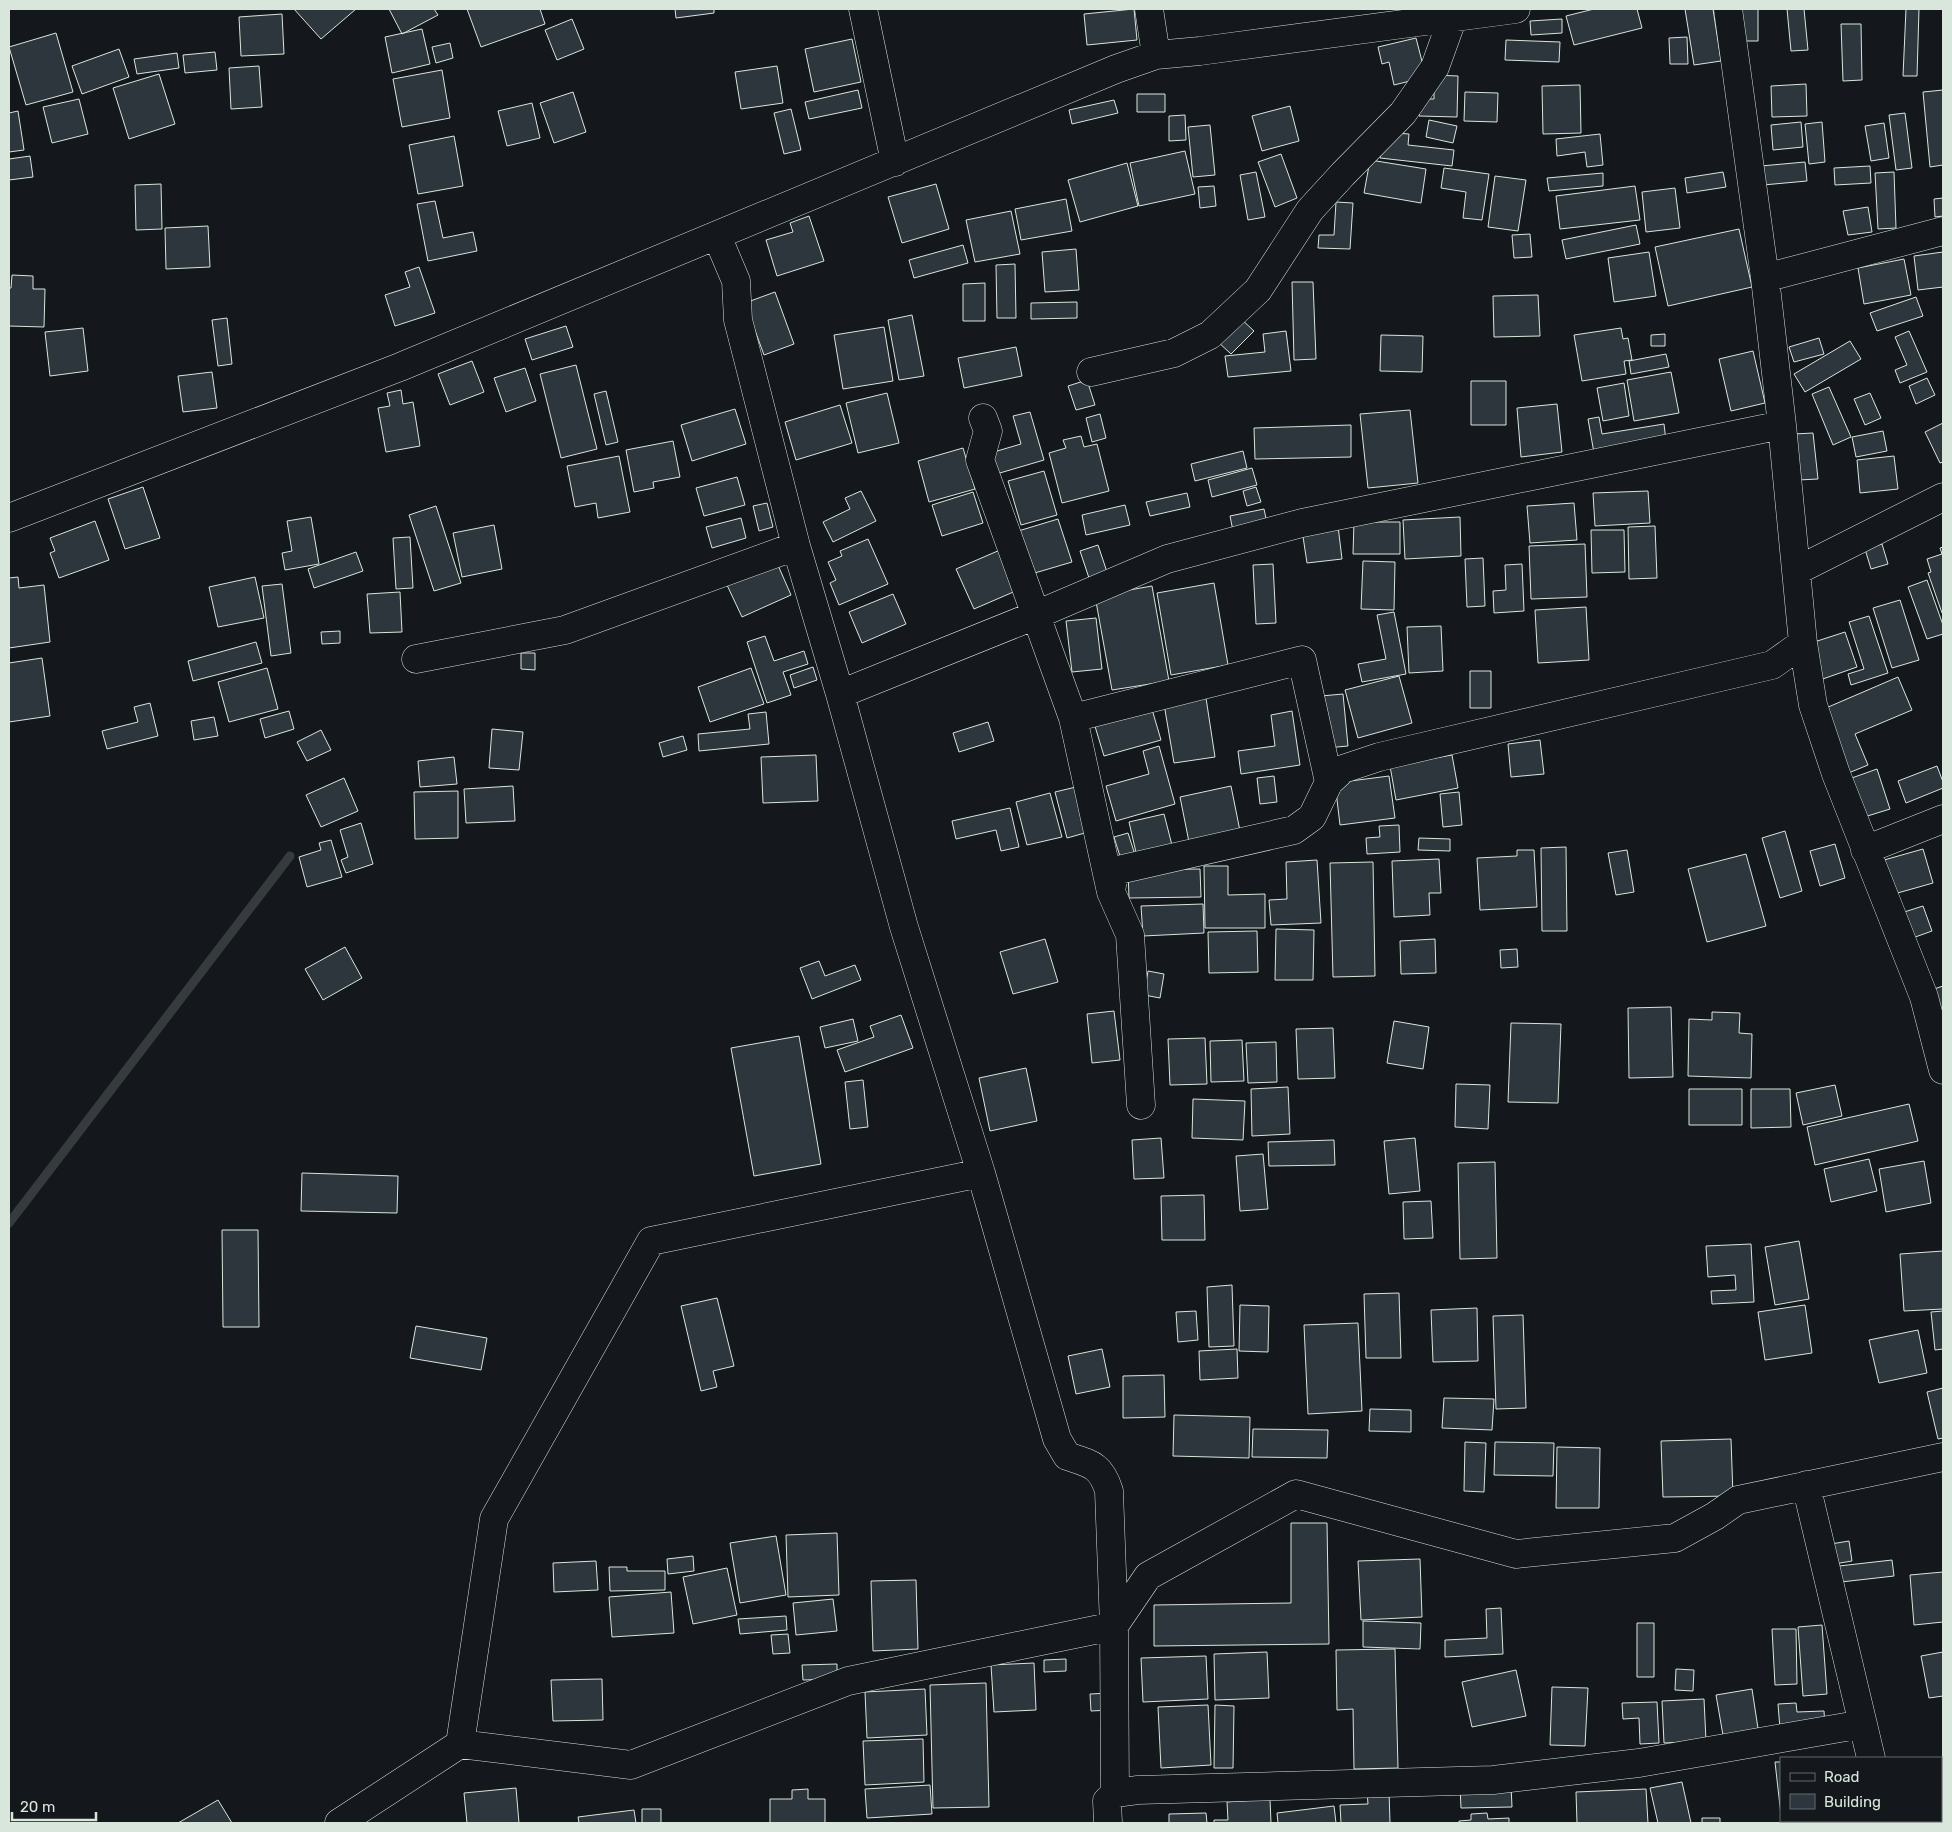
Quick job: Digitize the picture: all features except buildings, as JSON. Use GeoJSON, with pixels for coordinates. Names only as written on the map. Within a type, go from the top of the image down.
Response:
{"type":"FeatureCollection","features":[{"type":"Feature","properties":{"kind":"street"},"geometry":{"type":"LineString","coordinates":[[863,9],[895,162]]}},
{"type":"Feature","properties":{"kind":"street"},"geometry":{"type":"LineString","coordinates":[[1149,9],[1156,55]]}},
{"type":"Feature","properties":{"kind":"street"},"geometry":{"type":"LineString","coordinates":[[9,518],[400,367],[1116,69],[1156,55],[1452,13],[1516,9]]}},
{"type":"Feature","properties":{"kind":"street"},"geometry":{"type":"LineString","coordinates":[[1728,9],[1765,278],[1782,425],[1802,643],[1813,706],[1836,774],[1924,997],[1943,1070]]}},
{"type":"Feature","properties":{"kind":"street"},"geometry":{"type":"LineString","coordinates":[[1091,372],[1174,354],[1210,335],[1258,290],[1310,210],[1342,174],[1403,113],[1435,67],[1452,13]]}},
{"type":"Feature","properties":{"kind":"street"},"geometry":{"type":"LineString","coordinates":[[1765,278],[1943,231]]}},
{"type":"Feature","properties":{"kind":"street"},"geometry":{"type":"LineString","coordinates":[[717,236],[736,281],[738,320],[796,546],[840,694],[904,927],[981,1173],[1057,1439],[1067,1456],[1091,1464],[1104,1476],[1109,1491],[1114,1626],[1115,1793]]}},
{"type":"Feature","properties":{"kind":"street"},"geometry":{"type":"LineString","coordinates":[[983,418],[988,431],[980,460],[1073,718],[1111,892],[1130,935],[1141,1105]]}},
{"type":"Feature","properties":{"kind":"street"},"geometry":{"type":"LineString","coordinates":[[840,694],[1036,615],[1167,559],[1302,523],[1782,425]]}},
{"type":"Feature","properties":{"kind":"street"},"geometry":{"type":"LineString","coordinates":[[1796,571],[1943,497]]}},
{"type":"Feature","properties":{"kind":"street"},"geometry":{"type":"LineString","coordinates":[[416,659],[565,630],[796,546]]}},
{"type":"Feature","properties":{"kind":"street"},"geometry":{"type":"LineString","coordinates":[[1111,892],[1114,871],[1294,830],[1312,817],[1329,782],[1343,768],[1379,757],[1772,666],[1802,643]]}},
{"type":"Feature","properties":{"kind":"street"},"geometry":{"type":"LineString","coordinates":[[1073,718],[1302,660],[1329,782]]}},
{"type":"Feature","properties":{"kind":"street"},"geometry":{"type":"LineString","coordinates":[[1772,666],[1813,706]]}},
{"type":"Feature","properties":{"kind":"street"},"geometry":{"type":"LineString","coordinates":[[1865,850],[1943,819]]}},
{"type":"Feature","properties":{"kind":"street"},"geometry":{"type":"LineString","coordinates":[[460,1744],[494,1519],[651,1241],[981,1173]]}},
{"type":"Feature","properties":{"kind":"street"},"geometry":{"type":"LineString","coordinates":[[339,1823],[460,1744],[631,1765],[848,1681],[1114,1626],[1148,1576],[1296,1494],[1516,1554],[1674,1538],[1715,1516],[1738,1500],[1943,1457]]}},
{"type":"Feature","properties":{"kind":"street"},"geometry":{"type":"LineString","coordinates":[[1806,1485],[1871,1757]]}},
{"type":"Feature","properties":{"kind":"street"},"geometry":{"type":"LineString","coordinates":[[1108,1823],[1107,1801],[1115,1793],[1138,1790],[1493,1780],[1640,1763],[1863,1724]]}},
{"type":"Feature","properties":{"kind":"waterway"},"geometry":{"type":"LineString","coordinates":[[9,1223],[290,856]]}}]}
